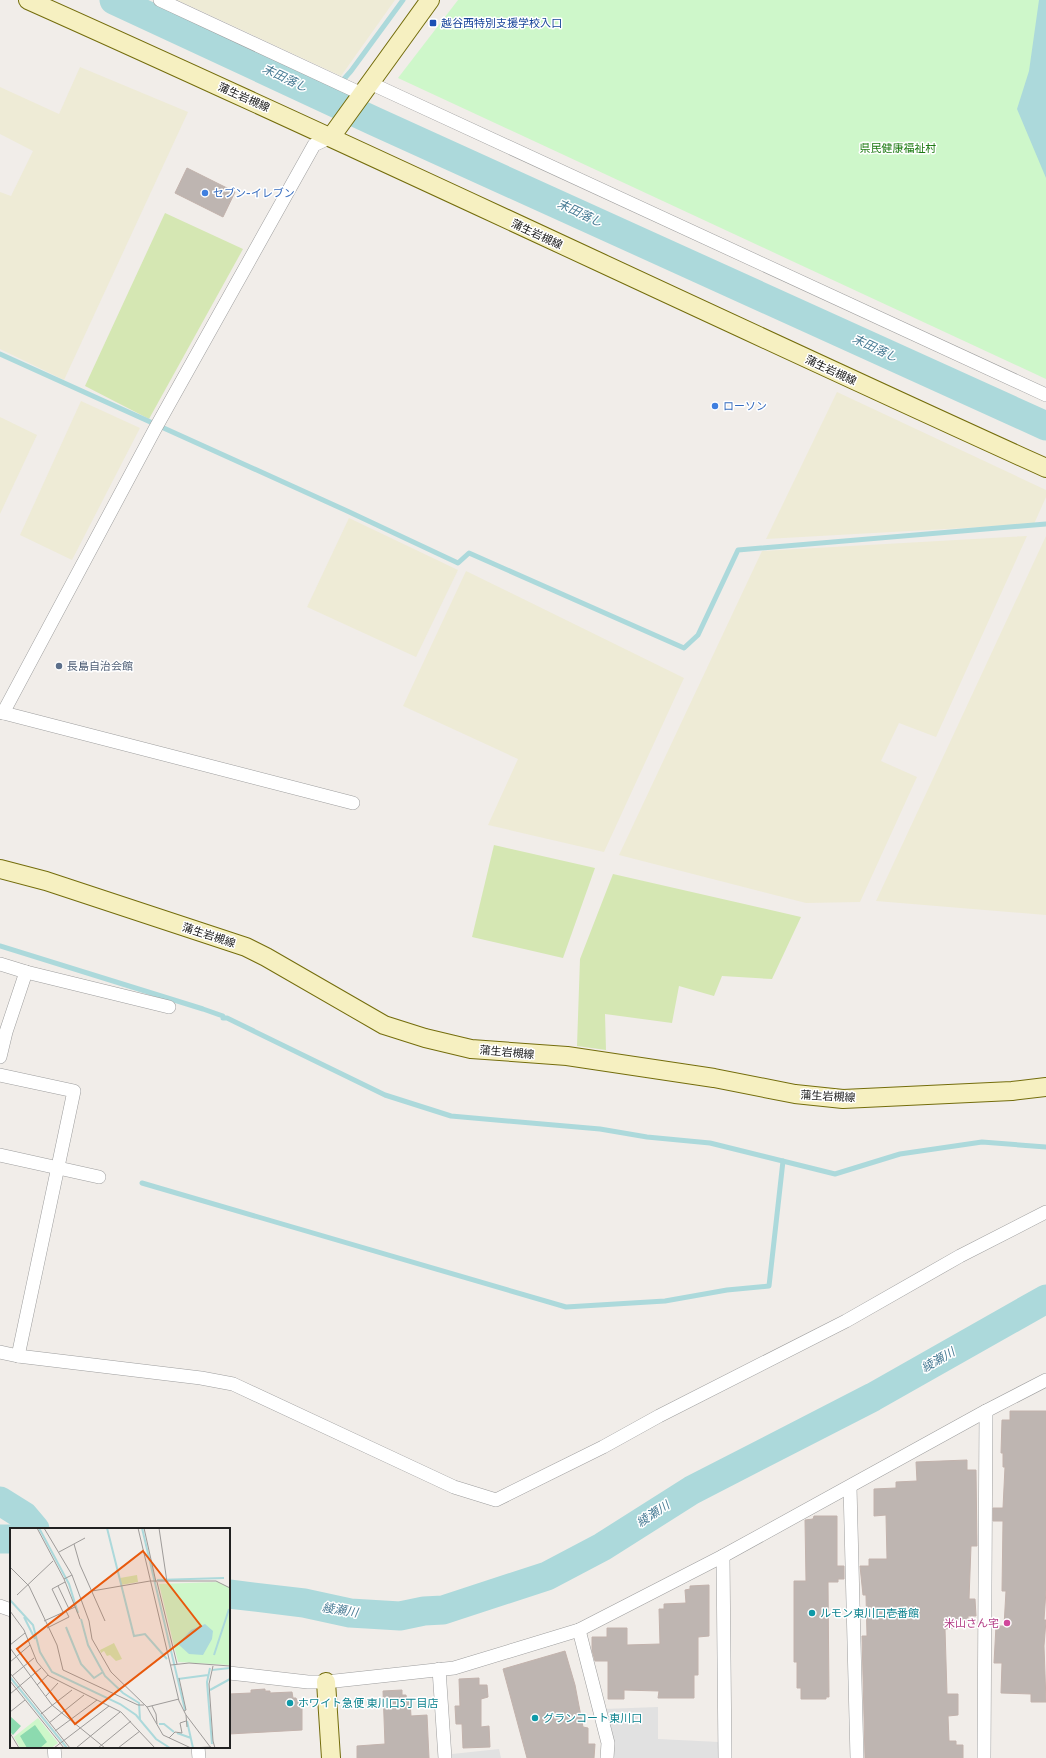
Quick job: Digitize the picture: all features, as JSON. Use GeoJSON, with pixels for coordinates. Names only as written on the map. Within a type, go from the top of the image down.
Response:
{"type":"FeatureCollection","features":[{"type":"Feature","properties":{"kind":"main road","name":"蒲生岩槻線"},"geometry":{"type":"LineString","coordinates":[[28,0],[331,136],[624,275],[1046,468]]}},
{"type":"Feature","properties":{"kind":"main road"},"geometry":{"type":"LineString","coordinates":[[331,136],[430,0]]}},
{"type":"Feature","properties":{"kind":"main road","name":"蒲生岩槻線"},"geometry":{"type":"LineString","coordinates":[[0,870],[46,881],[246,947],[384,1025],[425,1038],[471,1049],[567,1056],[714,1078],[795,1094],[843,1099],[1012,1091],[1046,1087]]}},
{"type":"Feature","properties":{"kind":"main road"},"geometry":{"type":"LineString","coordinates":[[326,1682],[331,1758]]}},
{"type":"Feature","properties":{"kind":"street"},"geometry":{"type":"LineString","coordinates":[[160,0],[366,88],[1046,395]]}},
{"type":"Feature","properties":{"kind":"street"},"geometry":{"type":"LineString","coordinates":[[331,136],[314,145],[162,416],[2,712],[353,803]]}},
{"type":"Feature","properties":{"kind":"street"},"geometry":{"type":"LineString","coordinates":[[0,964],[26,972],[169,1007]]}},
{"type":"Feature","properties":{"kind":"street"},"geometry":{"type":"LineString","coordinates":[[0,1057],[3,1032],[26,972]]}},
{"type":"Feature","properties":{"kind":"street"},"geometry":{"type":"LineString","coordinates":[[0,1075],[74,1091],[18,1356]]}},
{"type":"Feature","properties":{"kind":"street"},"geometry":{"type":"LineString","coordinates":[[0,1155],[99,1177]]}},
{"type":"Feature","properties":{"kind":"street"},"geometry":{"type":"LineString","coordinates":[[0,1352],[18,1356],[201,1378],[233,1384],[454,1487],[496,1500],[603,1447],[659,1416],[834,1327],[960,1256],[1046,1212]]}},
{"type":"Feature","properties":{"kind":"street"},"geometry":{"type":"LineString","coordinates":[[230,1673],[308,1682],[326,1682],[454,1668],[578,1630],[723,1556],[986,1411],[1046,1380]]}},
{"type":"Feature","properties":{"kind":"street"},"geometry":{"type":"LineString","coordinates":[[984,1758],[986,1411]]}},
{"type":"Feature","properties":{"kind":"street"},"geometry":{"type":"LineString","coordinates":[[850,1487],[857,1758]]}},
{"type":"Feature","properties":{"kind":"street"},"geometry":{"type":"LineString","coordinates":[[723,1556],[725,1758]]}},
{"type":"Feature","properties":{"kind":"street"},"geometry":{"type":"LineString","coordinates":[[0,1606],[10,1610]]}},
{"type":"Feature","properties":{"kind":"street"},"geometry":{"type":"LineString","coordinates":[[578,1630],[608,1743],[607,1758]]}},
{"type":"Feature","properties":{"kind":"street"},"geometry":{"type":"LineString","coordinates":[[439,1669],[445,1758]]}},
{"type":"Feature","properties":{"kind":"street"},"geometry":{"type":"LineString","coordinates":[[54,1748],[55,1758]]}},
{"type":"Feature","properties":{"kind":"shaded area"},"geometry":{"type":"Polygon","coordinates":[[[177,0],[395,0],[341,76],[177,0]]]}},
{"type":"Feature","properties":{"kind":"shaded area"},"geometry":{"type":"Polygon","coordinates":[[[80,67],[188,112],[64,380],[0,349],[0,192],[11,196],[33,151],[0,134],[0,87],[59,114],[80,67]]]}},
{"type":"Feature","properties":{"kind":"shaded area"},"geometry":{"type":"Polygon","coordinates":[[[837,392],[1046,490],[1046,497],[1034,524],[766,539],[837,392]]]}},
{"type":"Feature","properties":{"kind":"shaded area"},"geometry":{"type":"Polygon","coordinates":[[[81,401],[140,428],[72,560],[20,535],[81,401]]]}},
{"type":"Feature","properties":{"kind":"shaded area"},"geometry":{"type":"Polygon","coordinates":[[[0,417],[37,435],[0,514],[0,417]]]}},
{"type":"Feature","properties":{"kind":"shaded area"},"geometry":{"type":"Polygon","coordinates":[[[349,518],[458,570],[416,657],[307,607],[349,518]]]}},
{"type":"Feature","properties":{"kind":"shaded area"},"geometry":{"type":"Polygon","coordinates":[[[1027,536],[936,737],[899,723],[881,761],[917,777],[860,902],[806,903],[619,855],[762,551],[1027,536]]]}},
{"type":"Feature","properties":{"kind":"shaded area"},"geometry":{"type":"Polygon","coordinates":[[[1046,536],[1046,915],[876,901],[1046,536]]]}},
{"type":"Feature","properties":{"kind":"shaded area"},"geometry":{"type":"Polygon","coordinates":[[[466,571],[684,678],[604,852],[488,825],[518,759],[403,706],[466,571]]]}},
{"type":"Feature","properties":{"kind":"shaded area"},"geometry":{"type":"Polygon","coordinates":[[[658,1707],[658,1739],[719,1742],[719,1758],[613,1758],[604,1709],[658,1707]]]}},
{"type":"Feature","properties":{"kind":"shaded area"},"geometry":{"type":"Polygon","coordinates":[[[499,1749],[501,1758],[452,1758],[452,1754],[499,1749]]]}},
{"type":"Feature","properties":{"kind":"green space","name":"県民健康福祉村"},"geometry":{"type":"Polygon","coordinates":[[[458,0],[1046,0],[1046,379],[398,78],[458,0]]]}},
{"type":"Feature","properties":{"kind":"green space"},"geometry":{"type":"Polygon","coordinates":[[[165,213],[243,249],[149,419],[85,386],[165,213]]]}},
{"type":"Feature","properties":{"kind":"green space"},"geometry":{"type":"Polygon","coordinates":[[[494,845],[595,868],[563,958],[472,937],[494,845]]]}},
{"type":"Feature","properties":{"kind":"green space"},"geometry":{"type":"Polygon","coordinates":[[[613,874],[801,917],[772,979],[722,976],[714,996],[679,986],[672,1023],[605,1014],[606,1050],[577,1046],[580,959],[613,874]]]}},
{"type":"Feature","properties":{"kind":"water"},"geometry":{"type":"Polygon","coordinates":[[[1039,0],[1046,0],[1046,178],[1017,109],[1029,71],[1039,0]]]}},
{"type":"Feature","properties":{"kind":"building","name":"セブン-イレブン"},"geometry":{"type":"Polygon","coordinates":[[[187,168],[235,192],[223,217],[175,193],[187,168]]]}},
{"type":"Feature","properties":{"kind":"building"},"geometry":{"type":"Polygon","coordinates":[[[1010,1411],[1046,1411],[1046,1590],[1044,1620],[1046,1620],[1044,1646],[1046,1702],[1031,1702],[1031,1694],[1001,1693],[1002,1663],[994,1663],[996,1626],[1004,1626],[1006,1591],[1002,1591],[1003,1521],[993,1521],[993,1508],[1003,1508],[1005,1467],[1003,1467],[1003,1453],[1001,1453],[1002,1420],[1010,1420],[1010,1411]]]}},
{"type":"Feature","properties":{"kind":"building"},"geometry":{"type":"Polygon","coordinates":[[[967,1460],[967,1470],[976,1470],[977,1546],[971,1546],[969,1599],[975,1599],[976,1616],[968,1616],[968,1622],[954,1622],[954,1628],[945,1629],[947,1694],[958,1694],[958,1715],[948,1716],[949,1741],[956,1741],[956,1745],[963,1745],[963,1758],[865,1758],[862,1636],[867,1636],[866,1595],[863,1595],[860,1566],[869,1566],[869,1559],[887,1559],[886,1515],[874,1516],[874,1489],[896,1488],[896,1482],[917,1481],[916,1462],[967,1460]]]}},
{"type":"Feature","properties":{"kind":"building","name":"ルモン東川口壱番館"},"geometry":{"type":"Polygon","coordinates":[[[814,1516],[837,1516],[837,1566],[844,1566],[844,1579],[838,1579],[838,1582],[828,1582],[829,1697],[826,1697],[826,1699],[801,1699],[801,1688],[797,1688],[797,1662],[794,1662],[794,1581],[806,1581],[805,1520],[813,1519],[814,1516]]]}},
{"type":"Feature","properties":{"kind":"building"},"geometry":{"type":"Polygon","coordinates":[[[709,1585],[709,1636],[698,1637],[698,1675],[694,1675],[694,1698],[658,1698],[659,1691],[624,1690],[624,1699],[608,1699],[608,1661],[595,1661],[592,1650],[592,1637],[607,1637],[607,1628],[627,1628],[627,1645],[660,1644],[659,1609],[664,1609],[664,1604],[686,1603],[685,1590],[690,1589],[690,1586],[709,1585]]]}},
{"type":"Feature","properties":{"kind":"building"},"geometry":{"type":"Polygon","coordinates":[[[565,1651],[575,1685],[583,1727],[588,1728],[588,1744],[595,1744],[594,1758],[527,1758],[503,1669],[565,1651]]]}},
{"type":"Feature","properties":{"kind":"building"},"geometry":{"type":"Polygon","coordinates":[[[479,1678],[479,1685],[487,1685],[488,1697],[481,1699],[481,1727],[489,1726],[490,1747],[463,1748],[462,1724],[456,1724],[455,1706],[460,1706],[459,1679],[479,1678]]]}},
{"type":"Feature","properties":{"kind":"building"},"geometry":{"type":"Polygon","coordinates":[[[265,1689],[265,1691],[270,1691],[270,1693],[292,1692],[293,1698],[296,1698],[297,1701],[302,1700],[302,1730],[230,1734],[230,1694],[251,1693],[251,1690],[265,1689]]]}},
{"type":"Feature","properties":{"kind":"building"},"geometry":{"type":"Polygon","coordinates":[[[402,1690],[402,1695],[406,1695],[407,1702],[410,1701],[411,1716],[427,1715],[429,1758],[357,1758],[357,1746],[385,1744],[383,1691],[402,1690]]]}},
{"type":"Feature","properties":{"kind":"waterway","name":"末田落し"},"geometry":{"type":"LineString","coordinates":[[114,0],[374,121],[1046,426]]}},
{"type":"Feature","properties":{"kind":"waterway"},"geometry":{"type":"LineString","coordinates":[[327,98],[351,71],[403,0]]}},
{"type":"Feature","properties":{"kind":"waterway"},"geometry":{"type":"LineString","coordinates":[[0,354],[345,510],[458,563],[469,553],[684,648],[698,635],[738,550],[1046,524]]}},
{"type":"Feature","properties":{"kind":"waterway"},"geometry":{"type":"LineString","coordinates":[[0,946],[223,1016],[223,1018],[227,1018],[385,1095],[451,1116],[600,1129],[647,1137],[710,1143],[835,1174],[900,1154],[982,1142],[1046,1147]]}},
{"type":"Feature","properties":{"kind":"waterway"},"geometry":{"type":"LineString","coordinates":[[142,1183],[566,1307],[665,1301],[727,1290],[769,1286],[783,1161]]}},
{"type":"Feature","properties":{"kind":"waterway","name":"綾瀬川"},"geometry":{"type":"LineString","coordinates":[[230,1594],[304,1603],[350,1613],[400,1616],[424,1611],[443,1610],[547,1576],[602,1547],[692,1490],[873,1397],[1046,1299]]}},
{"type":"Feature","properties":{"kind":"waterway","name":"綾瀬川"},"geometry":{"type":"LineString","coordinates":[[0,1501],[24,1516],[34,1528]]}},
{"type":"Feature","properties":{"kind":"waterway"},"geometry":{"type":"LineString","coordinates":[[0,1539],[10,1539]]}},
{"type":"Feature","properties":{"kind":"place","name":"越谷西特別支援学校入口"},"geometry":{"type":"Point","coordinates":[433,23]}},
{"type":"Feature","properties":{"kind":"place","name":"セブン-イレブン"},"geometry":{"type":"Point","coordinates":[205,193]}},
{"type":"Feature","properties":{"kind":"place","name":"ローソン"},"geometry":{"type":"Point","coordinates":[715,406]}},
{"type":"Feature","properties":{"kind":"place","name":"長島自治会館"},"geometry":{"type":"Point","coordinates":[59,666]}},
{"type":"Feature","properties":{"kind":"place","name":"ルモン東川口壱番館"},"geometry":{"type":"Point","coordinates":[812,1613]}},
{"type":"Feature","properties":{"kind":"place","name":"米山さん宅"},"geometry":{"type":"Point","coordinates":[1007,1623]}},
{"type":"Feature","properties":{"kind":"place","name":"ホワイト急便 東川口5丁目店"},"geometry":{"type":"Point","coordinates":[290,1703]}},
{"type":"Feature","properties":{"kind":"place","name":"グランコート東川口"},"geometry":{"type":"Point","coordinates":[535,1718]}}]}
